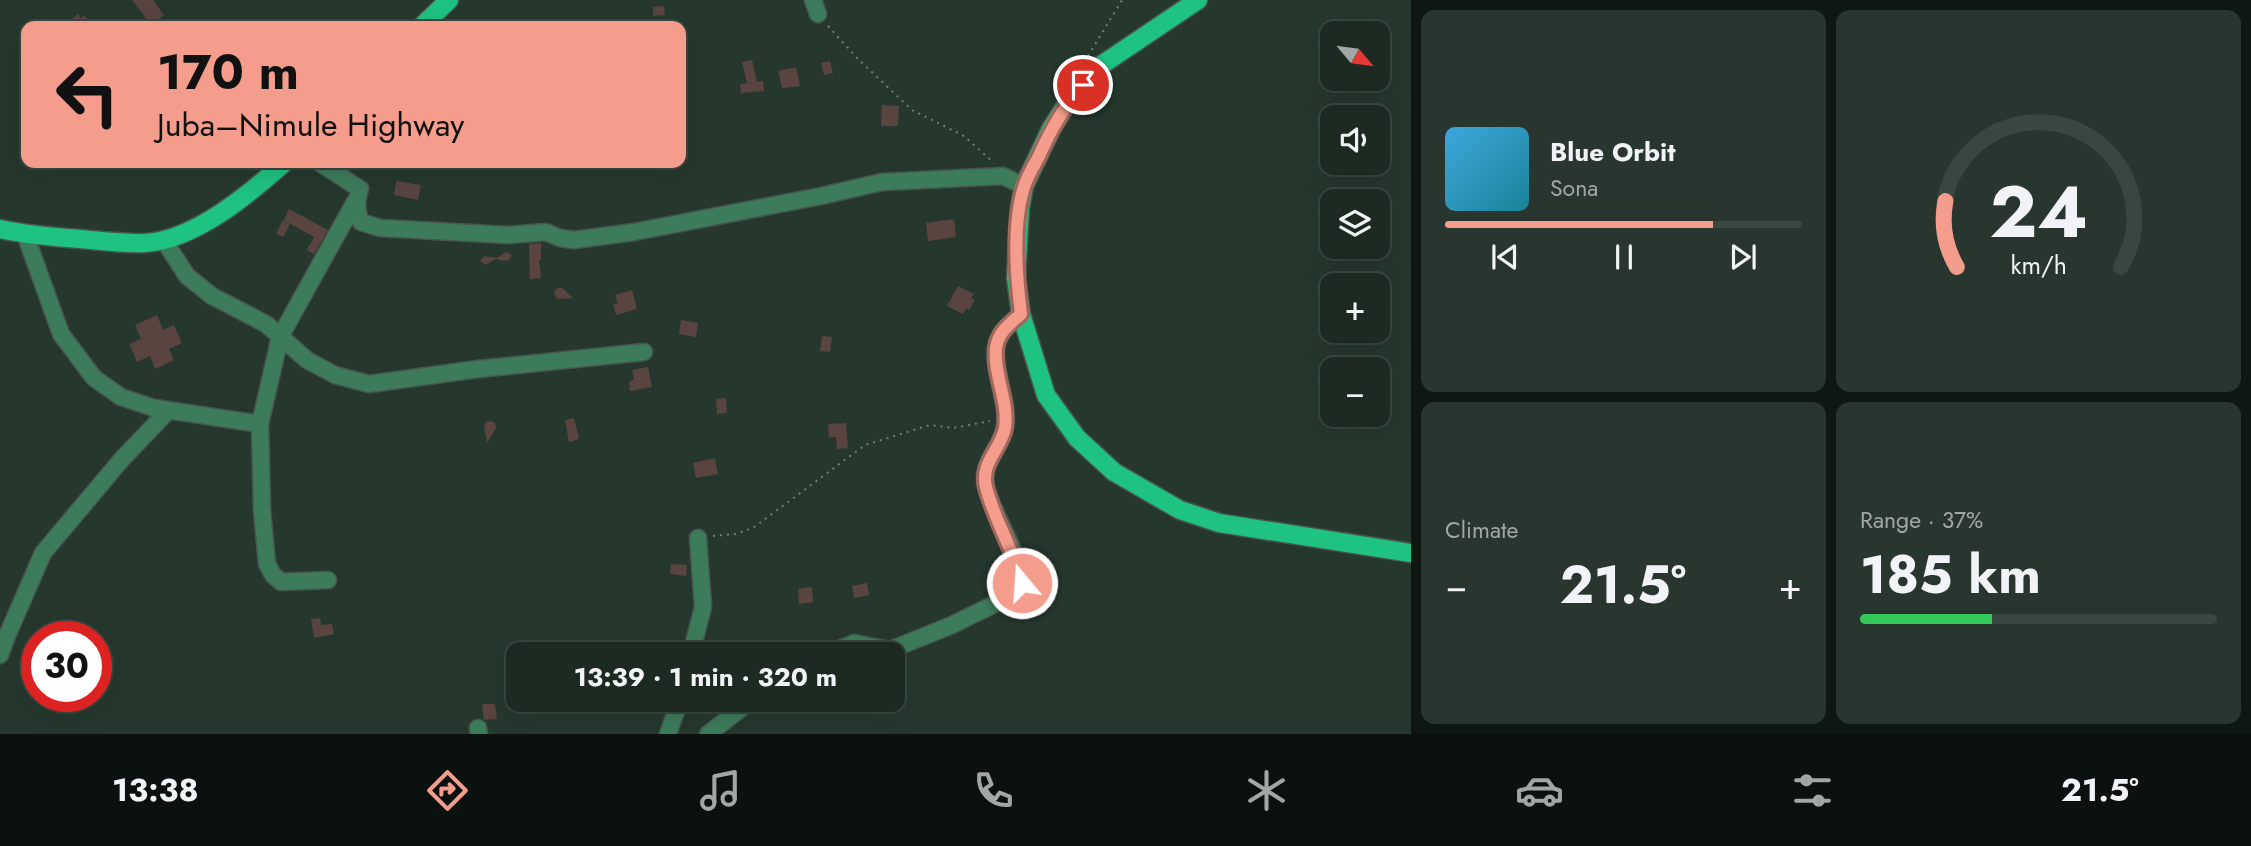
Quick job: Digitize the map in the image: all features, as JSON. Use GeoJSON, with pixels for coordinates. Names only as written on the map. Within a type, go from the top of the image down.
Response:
{"type":"FeatureCollection","features":[{"type":"Feature","properties":{"kind":"main road"},"geometry":{"type":"LineString","coordinates":[[427,21],[449,0]]}},
{"type":"Feature","properties":{"kind":"main road"},"geometry":{"type":"LineString","coordinates":[[1198,0],[1097,68],[1068,102],[1051,129],[1024,186],[1016,278],[1021,314],[1046,395],[1077,438],[1114,472],[1180,510],[1219,523],[1411,553]]}},
{"type":"Feature","properties":{"kind":"main road"},"geometry":{"type":"LineString","coordinates":[[0,229],[25,234],[147,243],[188,231],[230,206],[278,168]]}},
{"type":"Feature","properties":{"kind":"street"},"geometry":{"type":"LineString","coordinates":[[328,168],[360,189],[281,337],[260,424],[262,510],[267,564],[281,582],[328,580]]}},
{"type":"Feature","properties":{"kind":"street"},"geometry":{"type":"LineString","coordinates":[[356,200],[356,212],[361,222],[380,228],[507,234],[546,232],[574,240],[634,232],[882,182],[1003,176],[1024,186]]}},
{"type":"Feature","properties":{"kind":"street"},"geometry":{"type":"LineString","coordinates":[[25,234],[61,334],[94,378],[121,397],[168,411],[260,424]]}},
{"type":"Feature","properties":{"kind":"street"},"geometry":{"type":"LineString","coordinates":[[163,239],[187,276],[212,296],[266,324],[307,360],[335,374],[369,384],[478,369],[644,352]]}},
{"type":"Feature","properties":{"kind":"street"},"geometry":{"type":"LineString","coordinates":[[905,644],[952,625],[1019,592],[1022,583],[1018,565],[985,486],[985,469],[1005,428],[996,348],[1000,333],[1021,314]]}},
{"type":"Feature","properties":{"kind":"street"},"geometry":{"type":"LineString","coordinates":[[0,655],[43,553],[122,459],[168,411]]}},
{"type":"Feature","properties":{"kind":"street"},"geometry":{"type":"LineString","coordinates":[[694,642],[703,607],[698,538]]}},
{"type":"Feature","properties":{"kind":"street"},"geometry":{"type":"LineString","coordinates":[[668,734],[676,712]]}},
{"type":"Feature","properties":{"kind":"street"},"geometry":{"type":"LineString","coordinates":[[708,734],[736,712]]}},
{"type":"Feature","properties":{"kind":"path"},"geometry":{"type":"LineString","coordinates":[[1083,64],[1122,0]]}},
{"type":"Feature","properties":{"kind":"path"},"geometry":{"type":"LineString","coordinates":[[815,7],[858,59],[912,110],[964,136],[998,167],[1003,176]]}},
{"type":"Feature","properties":{"kind":"path"},"geometry":{"type":"LineString","coordinates":[[698,538],[735,534],[753,528],[864,445],[930,425],[953,428],[1005,416]]}},
{"type":"Feature","properties":{"kind":"building"},"geometry":{"type":"Polygon","coordinates":[[[132,0],[153,0],[164,15],[156,21],[148,21],[132,0]]]}},
{"type":"Feature","properties":{"kind":"building"},"geometry":{"type":"Polygon","coordinates":[[[664,6],[665,15],[653,16],[653,7],[664,6]]]}},
{"type":"Feature","properties":{"kind":"building"},"geometry":{"type":"Polygon","coordinates":[[[78,14],[81,18],[84,15],[89,21],[69,21],[78,14]]]}},
{"type":"Feature","properties":{"kind":"building"},"geometry":{"type":"Polygon","coordinates":[[[752,60],[757,82],[763,81],[764,91],[741,93],[740,84],[747,83],[742,62],[752,60]]]}},
{"type":"Feature","properties":{"kind":"building"},"geometry":{"type":"Polygon","coordinates":[[[830,61],[833,73],[824,75],[821,63],[830,61]]]}},
{"type":"Feature","properties":{"kind":"building"},"geometry":{"type":"Polygon","coordinates":[[[796,67],[800,86],[782,88],[778,71],[796,67]]]}},
{"type":"Feature","properties":{"kind":"building"},"geometry":{"type":"Polygon","coordinates":[[[882,105],[899,106],[898,126],[881,126],[882,105]]]}},
{"type":"Feature","properties":{"kind":"building"},"geometry":{"type":"Polygon","coordinates":[[[396,181],[421,185],[418,200],[394,195],[396,181]]]}},
{"type":"Feature","properties":{"kind":"building"},"geometry":{"type":"Polygon","coordinates":[[[289,209],[328,230],[314,254],[307,250],[314,237],[284,220],[289,209]]]}},
{"type":"Feature","properties":{"kind":"building"},"geometry":{"type":"Polygon","coordinates":[[[954,219],[956,237],[928,241],[926,223],[954,219]]]}},
{"type":"Feature","properties":{"kind":"building"},"geometry":{"type":"Polygon","coordinates":[[[283,220],[290,224],[283,237],[276,233],[283,220]]]}},
{"type":"Feature","properties":{"kind":"building"},"geometry":{"type":"Polygon","coordinates":[[[541,243],[541,278],[530,279],[529,244],[541,243]]]}},
{"type":"Feature","properties":{"kind":"building"},"geometry":{"type":"Polygon","coordinates":[[[506,252],[512,255],[508,261],[495,259],[486,265],[480,261],[484,256],[497,258],[506,252]]]}},
{"type":"Feature","properties":{"kind":"building"},"geometry":{"type":"Polygon","coordinates":[[[958,286],[974,294],[971,298],[975,300],[963,314],[947,306],[958,286]]]}},
{"type":"Feature","properties":{"kind":"building"},"geometry":{"type":"Polygon","coordinates":[[[557,288],[562,288],[573,298],[558,299],[554,292],[557,288]]]}},
{"type":"Feature","properties":{"kind":"building"},"geometry":{"type":"Polygon","coordinates":[[[632,290],[637,309],[616,315],[613,304],[618,303],[615,295],[632,290]]]}},
{"type":"Feature","properties":{"kind":"building"},"geometry":{"type":"Polygon","coordinates":[[[157,315],[163,330],[174,325],[182,343],[169,349],[174,360],[155,369],[150,356],[137,362],[129,344],[141,339],[135,325],[157,315]]]}},
{"type":"Feature","properties":{"kind":"building"},"geometry":{"type":"Polygon","coordinates":[[[681,320],[698,323],[696,337],[679,334],[681,320]]]}},
{"type":"Feature","properties":{"kind":"building"},"geometry":{"type":"Polygon","coordinates":[[[822,336],[832,337],[830,352],[820,351],[822,336]]]}},
{"type":"Feature","properties":{"kind":"building"},"geometry":{"type":"Polygon","coordinates":[[[648,367],[652,387],[630,391],[629,381],[634,380],[632,370],[648,367]]]}},
{"type":"Feature","properties":{"kind":"building"},"geometry":{"type":"Polygon","coordinates":[[[726,398],[727,413],[717,414],[716,399],[726,398]]]}},
{"type":"Feature","properties":{"kind":"building"},"geometry":{"type":"Polygon","coordinates":[[[574,418],[579,439],[569,442],[565,420],[574,418]]]}},
{"type":"Feature","properties":{"kind":"building"},"geometry":{"type":"Polygon","coordinates":[[[491,421],[496,428],[487,443],[484,426],[491,421]]]}},
{"type":"Feature","properties":{"kind":"building"},"geometry":{"type":"Polygon","coordinates":[[[846,423],[848,448],[837,449],[836,437],[829,437],[828,424],[846,423]]]}},
{"type":"Feature","properties":{"kind":"building"},"geometry":{"type":"Polygon","coordinates":[[[715,458],[718,474],[696,478],[693,463],[715,458]]]}},
{"type":"Feature","properties":{"kind":"building"},"geometry":{"type":"Polygon","coordinates":[[[671,564],[687,565],[686,576],[670,574],[671,564]]]}},
{"type":"Feature","properties":{"kind":"building"},"geometry":{"type":"Polygon","coordinates":[[[867,583],[869,595],[854,598],[852,586],[867,583]]]}},
{"type":"Feature","properties":{"kind":"building"},"geometry":{"type":"Polygon","coordinates":[[[812,587],[813,602],[799,604],[798,589],[812,587]]]}},
{"type":"Feature","properties":{"kind":"building"},"geometry":{"type":"Polygon","coordinates":[[[320,618],[321,625],[332,624],[334,634],[314,638],[311,619],[320,618]]]}},
{"type":"Feature","properties":{"kind":"building"},"geometry":{"type":"Polygon","coordinates":[[[482,704],[495,704],[497,719],[484,720],[482,704]]]}},
{"type":"Feature","properties":{"kind":"route"},"geometry":{"type":"LineString","coordinates":[[1022,583],[1018,565],[985,486],[985,469],[1005,428],[996,348],[1000,333],[1021,314],[1016,278],[1017,242],[1024,186],[1051,129],[1068,102],[1083,85]]}}]}
